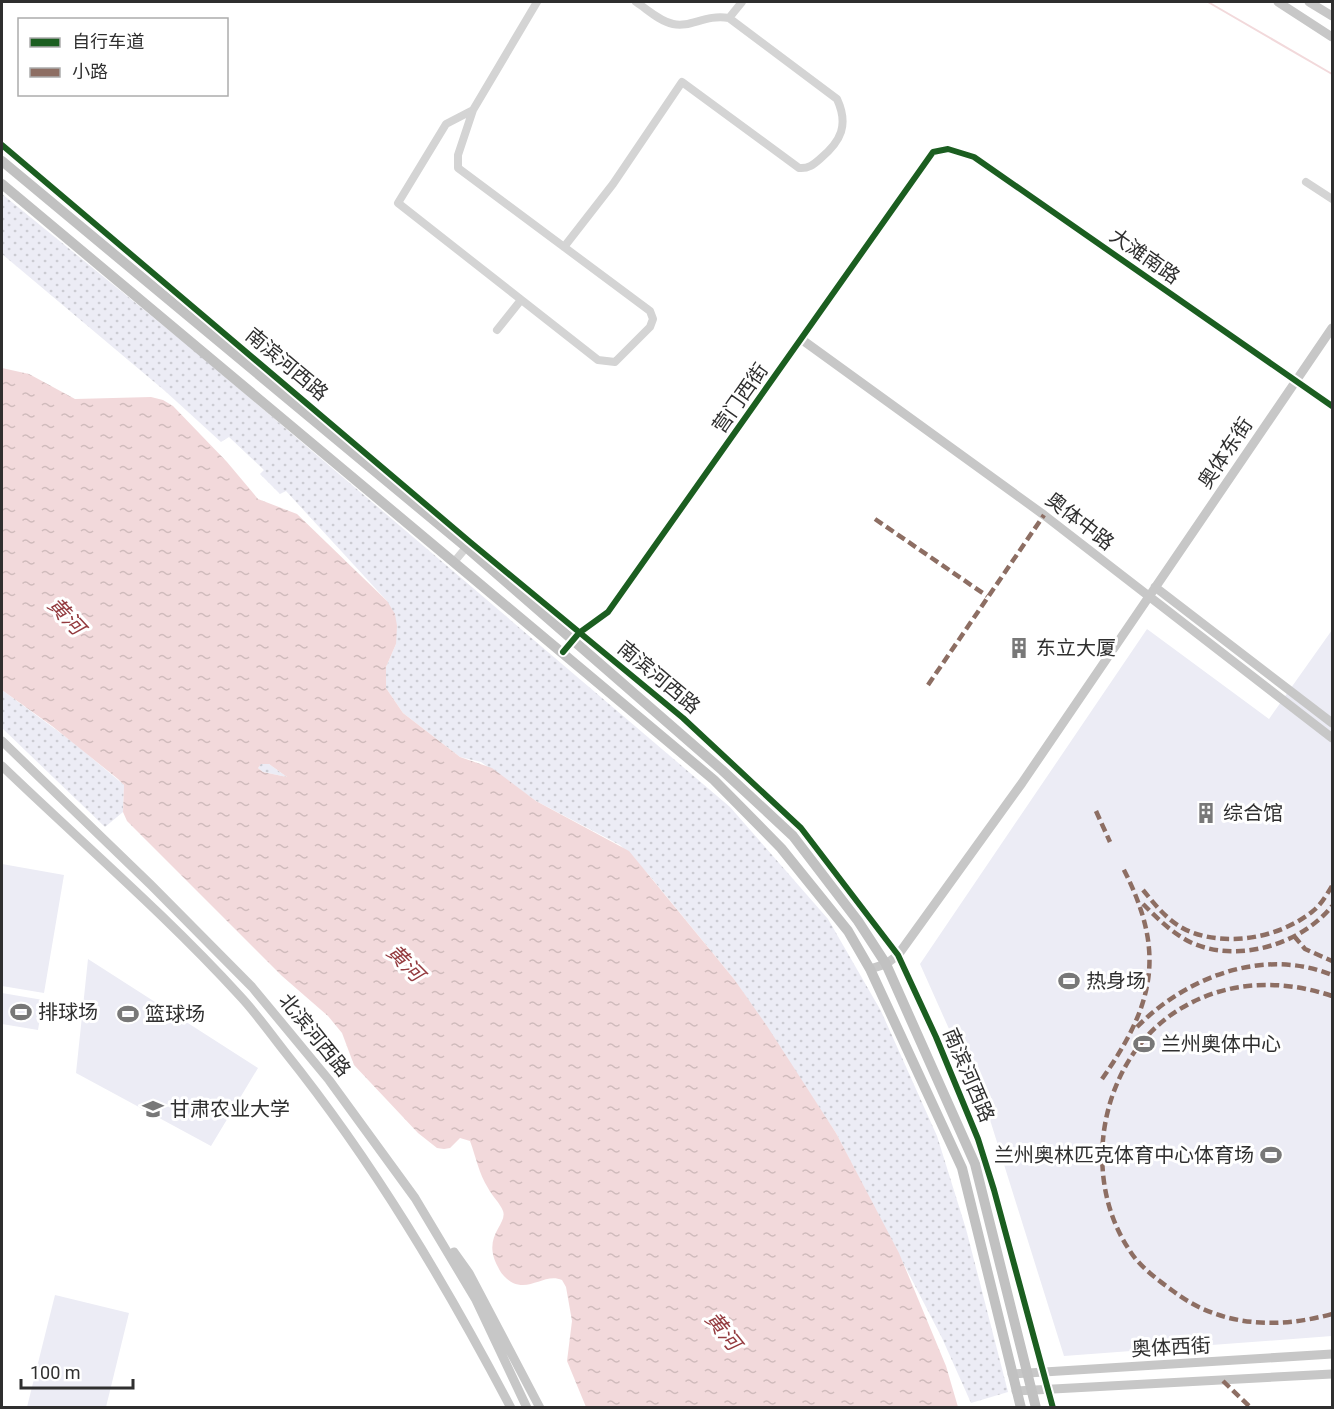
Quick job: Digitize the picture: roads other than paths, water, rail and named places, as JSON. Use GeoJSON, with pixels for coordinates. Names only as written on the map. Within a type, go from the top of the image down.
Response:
{"type":"FeatureCollection","features":[{"type":"Feature","properties":{"kind":"highway","name":"南滨河西路"},"geometry":{"type":"LineString","coordinates":[[2,161],[468,545],[576,637],[793,836],[858,921],[886,964],[975,1164],[1036,1407]]}},
{"type":"Feature","properties":{"kind":"highway"},"geometry":{"type":"LineString","coordinates":[[2,184],[563,652],[714,780],[761,824],[848,931],[870,969],[962,1168],[1021,1407]]}},
{"type":"Feature","properties":{"kind":"main road"},"geometry":{"type":"LineString","coordinates":[[1278,2],[1332,37]]}},
{"type":"Feature","properties":{"kind":"main road"},"geometry":{"type":"LineString","coordinates":[[1309,2],[1332,16]]}},
{"type":"Feature","properties":{"kind":"main road","name":"奥体东街"},"geometry":{"type":"LineString","coordinates":[[870,969],[886,964],[898,955],[1022,783],[1332,328]]}},
{"type":"Feature","properties":{"kind":"main road","name":"奥体中路"},"geometry":{"type":"LineString","coordinates":[[801,339],[1037,510],[1332,738]]}},
{"type":"Feature","properties":{"kind":"main road"},"geometry":{"type":"LineString","coordinates":[[1155,587],[1332,723]]}},
{"type":"Feature","properties":{"kind":"main road","name":"北滨河西路"},"geometry":{"type":"LineString","coordinates":[[2,741],[252,987],[328,1080],[415,1198],[476,1300],[527,1407]]}},
{"type":"Feature","properties":{"kind":"main road","name":"北滨河西路"},"geometry":{"type":"LineString","coordinates":[[2,766],[240,996],[311,1084],[381,1181],[460,1311],[511,1407]]}},
{"type":"Feature","properties":{"kind":"main road"},"geometry":{"type":"LineString","coordinates":[[80,841],[93,829]]}},
{"type":"Feature","properties":{"kind":"main road"},"geometry":{"type":"LineString","coordinates":[[415,1198],[469,1273],[540,1407]]}},
{"type":"Feature","properties":{"kind":"main road","name":"奥体西街"},"geometry":{"type":"LineString","coordinates":[[1012,1374],[1332,1354]]}},
{"type":"Feature","properties":{"kind":"main road","name":"奥体西街"},"geometry":{"type":"LineString","coordinates":[[1016,1391],[1332,1374]]}},
{"type":"Feature","properties":{"kind":"street"},"geometry":{"type":"LineString","coordinates":[[473,110],[446,124],[398,203],[598,360],[607,363],[615,362],[650,327],[653,319],[650,311],[458,168],[458,155],[473,110],[537,2]]}},
{"type":"Feature","properties":{"kind":"street"},"geometry":{"type":"LineString","coordinates":[[564,247],[614,184],[682,82],[795,166],[809,167],[833,148],[841,137],[844,124],[843,111],[837,99],[729,18],[717,16],[682,25],[672,24],[663,21],[636,2]]}},
{"type":"Feature","properties":{"kind":"street"},"geometry":{"type":"LineString","coordinates":[[729,18],[742,2]]}},
{"type":"Feature","properties":{"kind":"street","name":"南滨河西路"},"geometry":{"type":"LineString","coordinates":[[2,145],[468,545]]}},
{"type":"Feature","properties":{"kind":"street","name":"大滩南路"},"geometry":{"type":"LineString","coordinates":[[933,153],[948,149],[974,157],[1332,406]]}},
{"type":"Feature","properties":{"kind":"street","name":"营门西街"},"geometry":{"type":"LineString","coordinates":[[563,652],[576,637],[608,612],[933,153]]}},
{"type":"Feature","properties":{"kind":"street"},"geometry":{"type":"LineString","coordinates":[[1306,183],[1332,199]]}},
{"type":"Feature","properties":{"kind":"street"},"geometry":{"type":"LineString","coordinates":[[497,330],[521,300]]}},
{"type":"Feature","properties":{"kind":"street"},"geometry":{"type":"LineString","coordinates":[[454,562],[468,545]]}},
{"type":"Feature","properties":{"kind":"street","name":"南滨河西路"},"geometry":{"type":"LineString","coordinates":[[576,637],[683,718],[789,817],[849,889],[898,955],[936,1036],[978,1139],[1053,1407]]}},
{"type":"Feature","properties":{"kind":"water","name":"黄河"},"geometry":{"type":"Polygon","coordinates":[[[2,368],[29,374],[75,399],[151,397],[163,400],[173,406],[227,462],[258,499],[297,514],[387,601],[395,614],[397,626],[396,644],[386,667],[386,688],[403,713],[460,757],[492,768],[536,801],[629,851],[734,979],[836,1133],[899,1253],[946,1366],[958,1407],[586,1407],[567,1361],[572,1321],[566,1287],[562,1280],[556,1278],[520,1285],[510,1281],[501,1272],[492,1247],[493,1239],[504,1216],[503,1211],[482,1177],[470,1141],[460,1138],[450,1148],[437,1148],[418,1133],[354,1065],[342,1033],[328,1016],[282,976],[127,821],[123,812],[124,785],[52,726],[2,690],[2,368]],[[261,764],[258,768],[263,772],[287,777],[269,764],[261,764]]]}},
{"type":"Feature","properties":{"kind":"waterway"},"geometry":{"type":"LineString","coordinates":[[1208,2],[1332,74]]}},
{"type":"Feature","properties":{"kind":"place","name":"东立大厦"},"geometry":{"type":"Point","coordinates":[1019,648]}},
{"type":"Feature","properties":{"kind":"place","name":"综合馆"},"geometry":{"type":"Point","coordinates":[1206,813]}},
{"type":"Feature","properties":{"kind":"place","name":"热身场"},"geometry":{"type":"Point","coordinates":[1069,981]}},
{"type":"Feature","properties":{"kind":"place","name":"排球场"},"geometry":{"type":"Point","coordinates":[21,1012]}},
{"type":"Feature","properties":{"kind":"place","name":"篮球场"},"geometry":{"type":"Point","coordinates":[128,1014]}},
{"type":"Feature","properties":{"kind":"place","name":"兰州奥体中心"},"geometry":{"type":"Point","coordinates":[1144,1044]}},
{"type":"Feature","properties":{"kind":"place","name":"甘肃农业大学"},"geometry":{"type":"Point","coordinates":[153,1109]}},
{"type":"Feature","properties":{"kind":"place","name":"兰州奥林匹克体育中心体育场"},"geometry":{"type":"Point","coordinates":[1271,1155]}}]}
